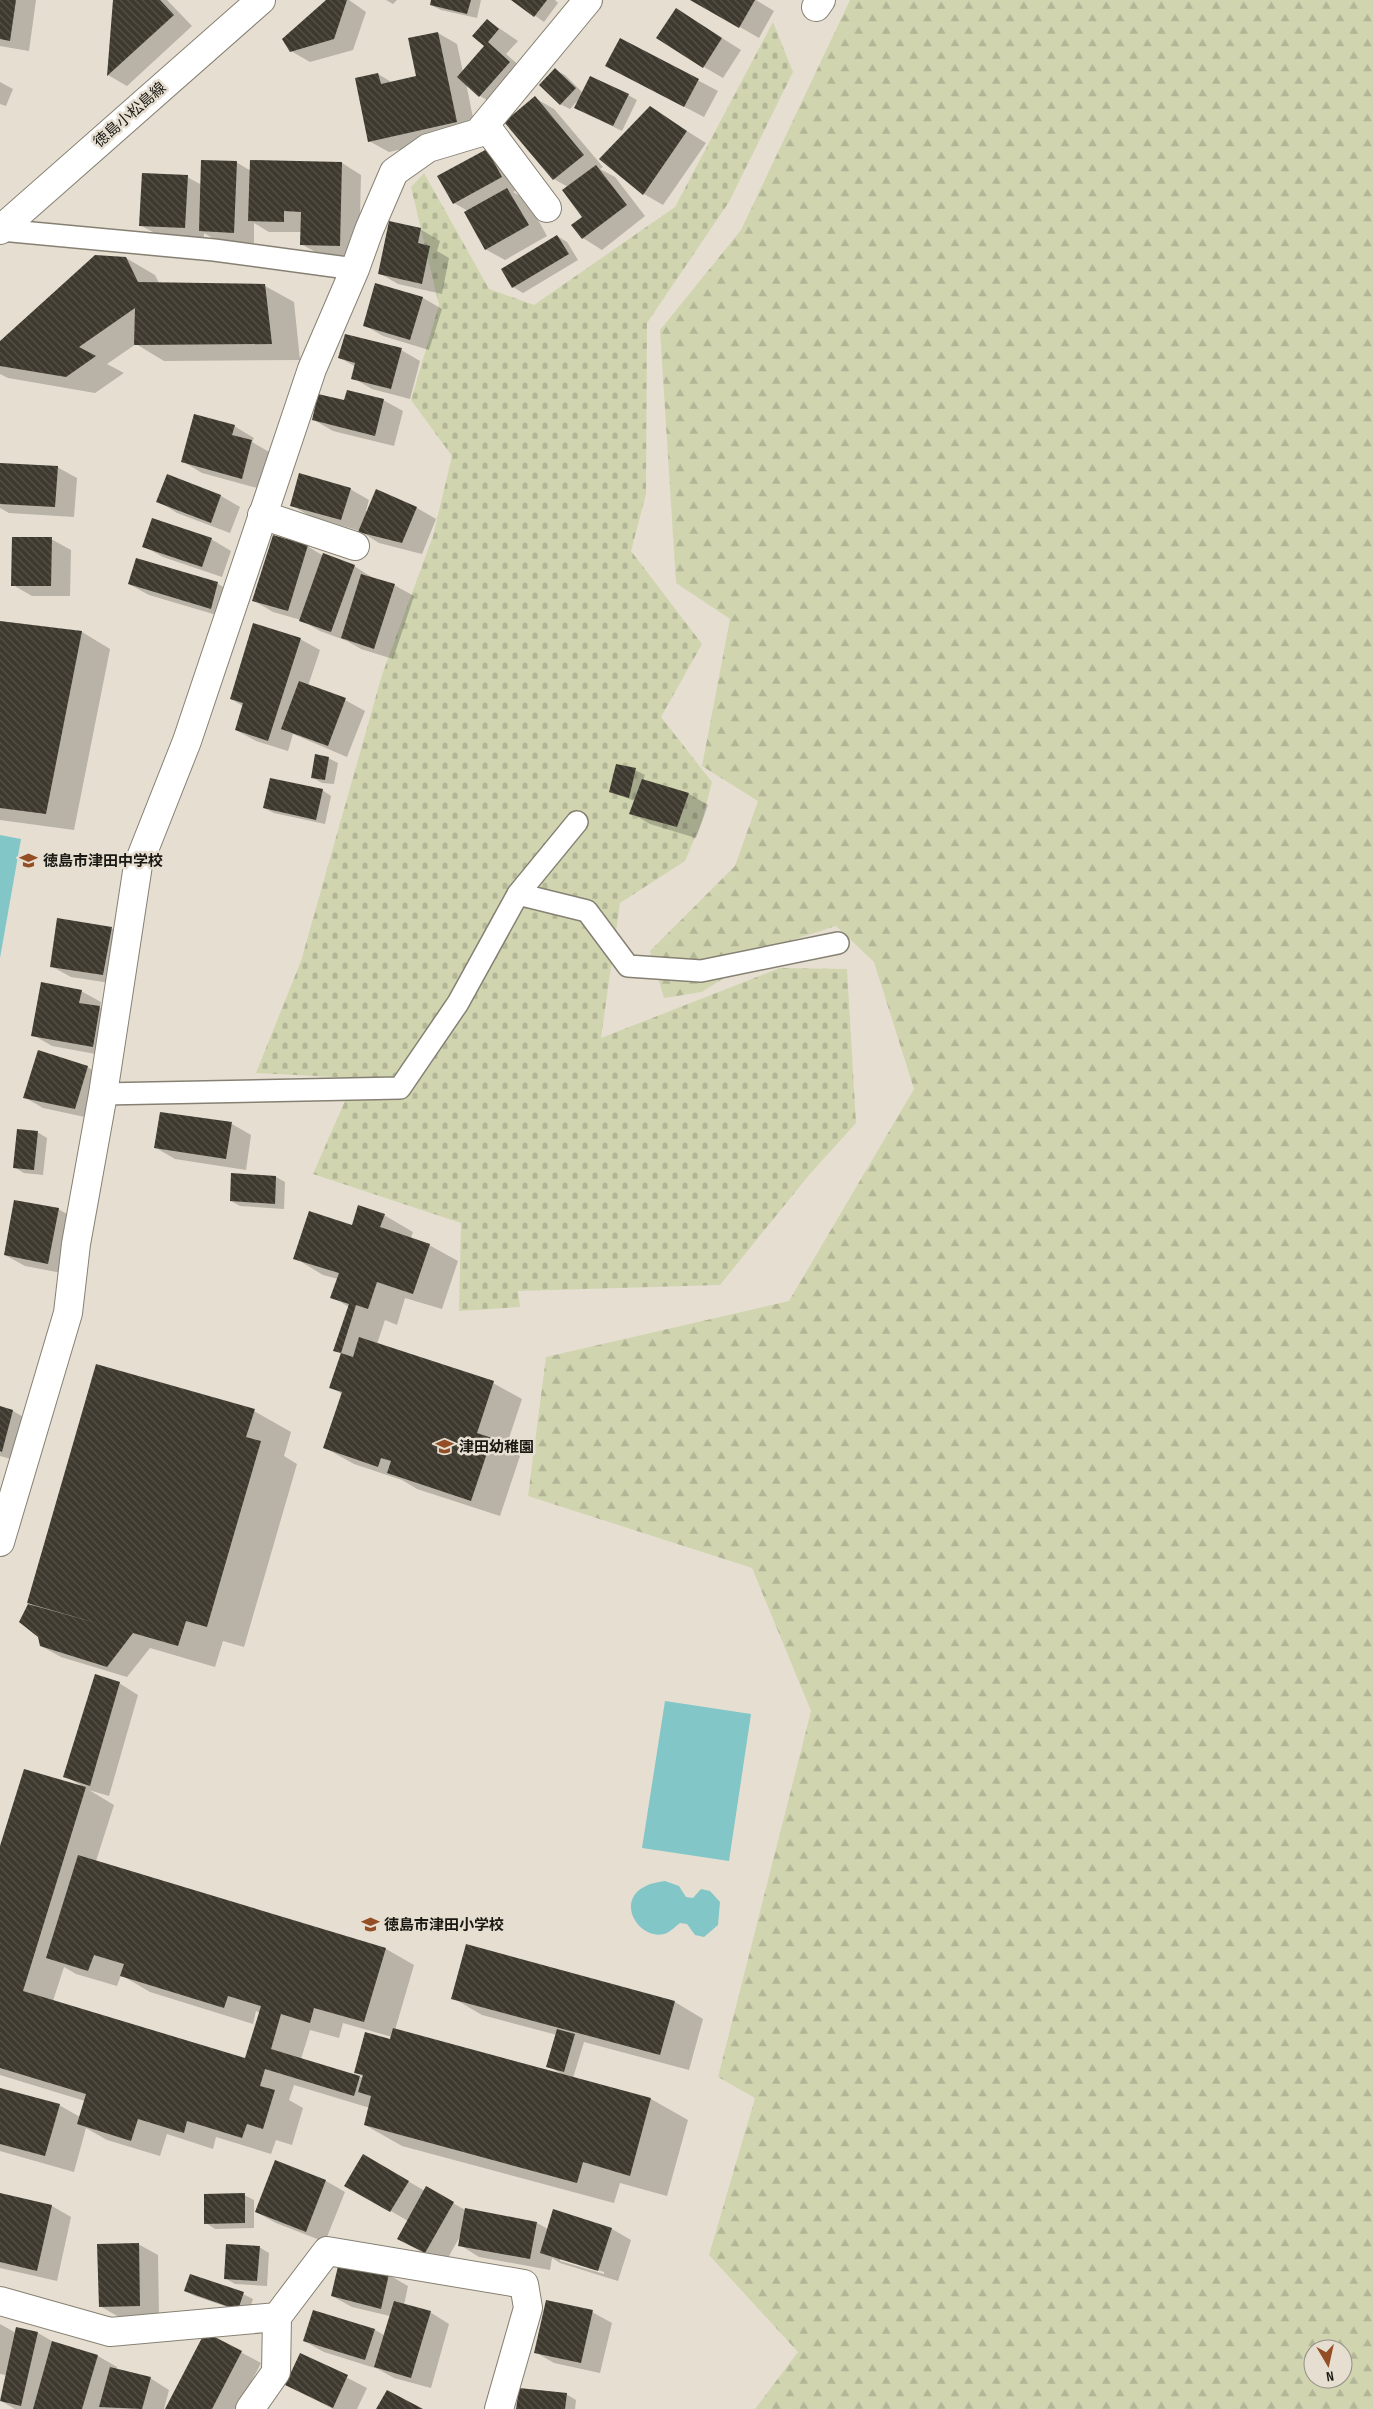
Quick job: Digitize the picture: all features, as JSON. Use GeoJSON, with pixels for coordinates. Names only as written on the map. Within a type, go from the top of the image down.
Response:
{"type":"FeatureCollection","features":[{"type":"Feature","properties":{"kind":"street","name":"徳島小松島線"},"geometry":{"type":"LineString","coordinates":[[0,230],[261,0]]}},
{"type":"Feature","properties":{"kind":"street"},"geometry":{"type":"LineString","coordinates":[[0,1542],[68,1313],[76,1244],[103,1094],[138,866],[187,740],[312,369],[394,172],[428,148],[478,133],[588,0]]}},
{"type":"Feature","properties":{"kind":"street"},"geometry":{"type":"LineString","coordinates":[[486,125],[547,208]]}},
{"type":"Feature","properties":{"kind":"street"},"geometry":{"type":"LineString","coordinates":[[262,515],[355,546]]}},
{"type":"Feature","properties":{"kind":"street"},"geometry":{"type":"LineString","coordinates":[[250,2409],[276,2372],[277,2317],[327,2251],[524,2284],[528,2308],[498,2409]]}},
{"type":"Feature","properties":{"kind":"street"},"geometry":{"type":"LineString","coordinates":[[0,2301],[110,2332],[277,2317]]}},
{"type":"Feature","properties":{"kind":"lane"},"geometry":{"type":"LineString","coordinates":[[0,230],[214,250],[355,269]]}},
{"type":"Feature","properties":{"kind":"lane"},"geometry":{"type":"LineString","coordinates":[[103,1094],[400,1088],[458,1003],[518,894],[577,822]]}},
{"type":"Feature","properties":{"kind":"lane"},"geometry":{"type":"LineString","coordinates":[[518,894],[587,911],[628,966],[701,971],[838,942]]}},
{"type":"Feature","properties":{"kind":"green space"},"geometry":{"type":"Polygon","coordinates":[[[850,0],[1373,0],[1373,2409],[755,2409],[798,2352],[709,2255],[755,2098],[718,2077],[811,1711],[752,1568],[528,1496],[546,1357],[789,1301],[914,1089],[874,962],[836,926],[774,946],[702,992],[664,998],[650,951],[735,866],[758,801],[702,766],[730,619],[676,583],[660,330],[741,230],[850,0]]]}},
{"type":"Feature","properties":{"kind":"green space"},"geometry":{"type":"Polygon","coordinates":[[[773,22],[793,72],[729,202],[647,323],[646,494],[631,551],[702,644],[661,717],[712,782],[702,821],[685,861],[620,903],[601,1038],[780,968],[847,969],[856,1123],[809,1175],[720,1285],[518,1291],[520,1307],[459,1311],[461,1223],[313,1174],[355,1078],[256,1073],[301,961],[382,675],[433,536],[452,456],[411,400],[439,305],[411,187],[424,173],[489,289],[534,305],[675,207],[773,22]]]}},
{"type":"Feature","properties":{"kind":"water"},"geometry":{"type":"Polygon","coordinates":[[[0,835],[21,839],[0,958],[0,835]]]}},
{"type":"Feature","properties":{"kind":"water"},"geometry":{"type":"Polygon","coordinates":[[[665,1701],[751,1714],[729,1861],[642,1848],[665,1701]]]}},
{"type":"Feature","properties":{"kind":"water"},"geometry":{"type":"Polygon","coordinates":[[[665,1881],[679,1886],[686,1897],[693,1898],[701,1889],[710,1891],[720,1902],[718,1925],[704,1937],[695,1935],[687,1924],[680,1923],[667,1933],[656,1934],[646,1931],[638,1924],[632,1914],[631,1904],[636,1894],[646,1886],[665,1881]]]}},
{"type":"Feature","properties":{"kind":"building"},"geometry":{"type":"Polygon","coordinates":[[[0,0],[16,0],[10,41],[0,39],[0,0]]]}},
{"type":"Feature","properties":{"kind":"building"},"geometry":{"type":"Polygon","coordinates":[[[113,0],[160,0],[174,15],[107,76],[113,0]]]}},
{"type":"Feature","properties":{"kind":"building"},"geometry":{"type":"Polygon","coordinates":[[[326,0],[347,0],[334,39],[290,52],[282,39],[326,0]]]}},
{"type":"Feature","properties":{"kind":"building"},"geometry":{"type":"Polygon","coordinates":[[[431,0],[471,0],[467,14],[430,5],[431,0]]]}},
{"type":"Feature","properties":{"kind":"building"},"geometry":{"type":"Polygon","coordinates":[[[511,0],[547,0],[534,17],[511,0]]]}},
{"type":"Feature","properties":{"kind":"building"},"geometry":{"type":"Polygon","coordinates":[[[690,0],[755,0],[739,28],[690,0]]]}},
{"type":"Feature","properties":{"kind":"building"},"geometry":{"type":"Polygon","coordinates":[[[676,8],[722,38],[703,68],[656,38],[676,8]]]}},
{"type":"Feature","properties":{"kind":"building"},"geometry":{"type":"Polygon","coordinates":[[[487,19],[499,29],[488,42],[510,62],[479,97],[457,77],[484,46],[472,36],[487,19]]]}},
{"type":"Feature","properties":{"kind":"building"},"geometry":{"type":"Polygon","coordinates":[[[438,32],[457,122],[368,142],[355,78],[378,73],[381,84],[416,76],[408,38],[438,32]]]}},
{"type":"Feature","properties":{"kind":"building"},"geometry":{"type":"Polygon","coordinates":[[[620,38],[699,79],[684,107],[605,66],[620,38]]]}},
{"type":"Feature","properties":{"kind":"building"},"geometry":{"type":"Polygon","coordinates":[[[555,68],[576,88],[560,105],[539,85],[555,68]]]}},
{"type":"Feature","properties":{"kind":"building"},"geometry":{"type":"Polygon","coordinates":[[[590,76],[629,94],[613,126],[574,108],[590,76]]]}},
{"type":"Feature","properties":{"kind":"building"},"geometry":{"type":"Polygon","coordinates":[[[535,96],[584,155],[553,180],[504,122],[535,96]]]}},
{"type":"Feature","properties":{"kind":"building"},"geometry":{"type":"Polygon","coordinates":[[[650,106],[687,131],[643,195],[599,159],[650,106]]]}},
{"type":"Feature","properties":{"kind":"building"},"geometry":{"type":"Polygon","coordinates":[[[487,149],[502,177],[453,204],[437,176],[487,149]]]}},
{"type":"Feature","properties":{"kind":"building"},"geometry":{"type":"Polygon","coordinates":[[[201,160],[237,161],[234,233],[199,231],[201,160]]]}},
{"type":"Feature","properties":{"kind":"building"},"geometry":{"type":"Polygon","coordinates":[[[250,160],[342,162],[340,246],[300,245],[301,212],[284,211],[284,222],[248,221],[250,160]]]}},
{"type":"Feature","properties":{"kind":"building"},"geometry":{"type":"Polygon","coordinates":[[[596,165],[627,205],[582,239],[571,225],[582,217],[562,190],[596,165]]]}},
{"type":"Feature","properties":{"kind":"building"},"geometry":{"type":"Polygon","coordinates":[[[142,173],[188,175],[185,228],[139,226],[142,173]]]}},
{"type":"Feature","properties":{"kind":"building"},"geometry":{"type":"Polygon","coordinates":[[[507,188],[529,225],[485,250],[464,212],[507,188]]]}},
{"type":"Feature","properties":{"kind":"building"},"geometry":{"type":"Polygon","coordinates":[[[389,221],[421,228],[418,243],[430,246],[422,284],[378,274],[389,221]]]}},
{"type":"Feature","properties":{"kind":"building"},"geometry":{"type":"Polygon","coordinates":[[[557,235],[569,254],[512,288],[501,269],[557,235]]]}},
{"type":"Feature","properties":{"kind":"building"},"geometry":{"type":"Polygon","coordinates":[[[95,255],[126,257],[138,282],[265,284],[272,344],[134,345],[135,308],[79,347],[96,356],[66,377],[0,366],[0,341],[95,255]]]}},
{"type":"Feature","properties":{"kind":"building"},"geometry":{"type":"Polygon","coordinates":[[[375,283],[423,297],[410,340],[363,326],[375,283]]]}},
{"type":"Feature","properties":{"kind":"building"},"geometry":{"type":"Polygon","coordinates":[[[345,334],[402,348],[391,389],[351,379],[355,363],[338,358],[345,334]]]}},
{"type":"Feature","properties":{"kind":"building"},"geometry":{"type":"Polygon","coordinates":[[[347,390],[384,399],[375,436],[312,420],[318,394],[344,400],[347,390]]]}},
{"type":"Feature","properties":{"kind":"building"},"geometry":{"type":"Polygon","coordinates":[[[194,414],[235,425],[232,435],[252,440],[242,479],[181,462],[194,414]]]}},
{"type":"Feature","properties":{"kind":"building"},"geometry":{"type":"Polygon","coordinates":[[[0,463],[58,466],[55,507],[0,504],[0,463]]]}},
{"type":"Feature","properties":{"kind":"building"},"geometry":{"type":"Polygon","coordinates":[[[299,473],[351,488],[341,520],[290,506],[299,473]]]}},
{"type":"Feature","properties":{"kind":"building"},"geometry":{"type":"Polygon","coordinates":[[[167,474],[221,495],[211,523],[156,502],[167,474]]]}},
{"type":"Feature","properties":{"kind":"building"},"geometry":{"type":"Polygon","coordinates":[[[376,489],[417,507],[402,543],[358,532],[376,489]]]}},
{"type":"Feature","properties":{"kind":"building"},"geometry":{"type":"Polygon","coordinates":[[[152,518],[212,538],[202,567],[142,547],[152,518]]]}},
{"type":"Feature","properties":{"kind":"building"},"geometry":{"type":"Polygon","coordinates":[[[273,535],[308,545],[288,611],[252,601],[273,535]]]}},
{"type":"Feature","properties":{"kind":"building"},"geometry":{"type":"Polygon","coordinates":[[[12,537],[52,537],[51,586],[11,586],[12,537]]]}},
{"type":"Feature","properties":{"kind":"building"},"geometry":{"type":"Polygon","coordinates":[[[323,553],[355,565],[331,632],[299,621],[323,553]]]}},
{"type":"Feature","properties":{"kind":"building"},"geometry":{"type":"Polygon","coordinates":[[[136,558],[218,582],[211,609],[128,584],[136,558]]]}},
{"type":"Feature","properties":{"kind":"building"},"geometry":{"type":"Polygon","coordinates":[[[361,574],[395,584],[374,649],[341,638],[361,574]]]}},
{"type":"Feature","properties":{"kind":"building"},"geometry":{"type":"Polygon","coordinates":[[[0,621],[82,631],[46,814],[0,808],[0,621]]]}},
{"type":"Feature","properties":{"kind":"building"},"geometry":{"type":"Polygon","coordinates":[[[253,623],[301,638],[268,741],[235,730],[243,703],[230,699],[253,623]]]}},
{"type":"Feature","properties":{"kind":"building"},"geometry":{"type":"Polygon","coordinates":[[[299,681],[346,698],[328,746],[281,729],[299,681]]]}},
{"type":"Feature","properties":{"kind":"building"},"geometry":{"type":"Polygon","coordinates":[[[315,754],[329,757],[325,780],[311,778],[315,754]]]}},
{"type":"Feature","properties":{"kind":"building"},"geometry":{"type":"Polygon","coordinates":[[[616,764],[636,768],[629,798],[609,792],[616,764]]]}},
{"type":"Feature","properties":{"kind":"building"},"geometry":{"type":"Polygon","coordinates":[[[270,778],[323,789],[316,820],[263,808],[270,778]]]}},
{"type":"Feature","properties":{"kind":"building"},"geometry":{"type":"Polygon","coordinates":[[[642,779],[689,793],[677,827],[629,814],[642,779]]]}},
{"type":"Feature","properties":{"kind":"building"},"geometry":{"type":"Polygon","coordinates":[[[57,918],[112,927],[103,975],[50,967],[57,918]]]}},
{"type":"Feature","properties":{"kind":"building"},"geometry":{"type":"Polygon","coordinates":[[[41,982],[82,990],[79,1003],[100,1006],[93,1047],[31,1036],[41,982]]]}},
{"type":"Feature","properties":{"kind":"building"},"geometry":{"type":"Polygon","coordinates":[[[38,1050],[88,1066],[75,1109],[23,1098],[38,1050]]]}},
{"type":"Feature","properties":{"kind":"building"},"geometry":{"type":"Polygon","coordinates":[[[160,1112],[232,1122],[226,1159],[154,1148],[160,1112]]]}},
{"type":"Feature","properties":{"kind":"building"},"geometry":{"type":"Polygon","coordinates":[[[17,1129],[38,1131],[34,1170],[13,1168],[17,1129]]]}},
{"type":"Feature","properties":{"kind":"building"},"geometry":{"type":"Polygon","coordinates":[[[231,1173],[276,1176],[275,1204],[230,1201],[231,1173]]]}},
{"type":"Feature","properties":{"kind":"building"},"geometry":{"type":"Polygon","coordinates":[[[14,1200],[59,1208],[48,1264],[4,1255],[14,1200]]]}},
{"type":"Feature","properties":{"kind":"building"},"geometry":{"type":"Polygon","coordinates":[[[358,1205],[385,1214],[380,1227],[430,1244],[413,1294],[377,1282],[368,1309],[356,1305],[341,1353],[333,1351],[349,1304],[330,1298],[339,1273],[293,1259],[309,1211],[352,1225],[358,1205]]]}},
{"type":"Feature","properties":{"kind":"building"},"geometry":{"type":"Polygon","coordinates":[[[359,1337],[494,1381],[477,1433],[492,1438],[471,1501],[387,1473],[391,1461],[381,1458],[378,1467],[323,1448],[342,1392],[329,1388],[341,1353],[353,1357],[359,1337]]]}},
{"type":"Feature","properties":{"kind":"building"},"geometry":{"type":"Polygon","coordinates":[[[96,1364],[255,1409],[246,1437],[261,1441],[207,1627],[186,1621],[178,1646],[133,1633],[107,1667],[40,1646],[38,1637],[19,1622],[28,1604],[100,1624],[27,1603],[96,1364]]]}},
{"type":"Feature","properties":{"kind":"building"},"geometry":{"type":"Polygon","coordinates":[[[0,1406],[13,1410],[2,1452],[0,1451],[0,1406]]]}},
{"type":"Feature","properties":{"kind":"building"},"geometry":{"type":"Polygon","coordinates":[[[95,1674],[120,1682],[90,1786],[63,1777],[95,1674]]]}},
{"type":"Feature","properties":{"kind":"building"},"geometry":{"type":"Polygon","coordinates":[[[24,1769],[86,1787],[23,1991],[245,2058],[261,2006],[228,1996],[224,2008],[120,1976],[124,1964],[94,1955],[88,1971],[46,1958],[78,1855],[386,1948],[364,2022],[314,2008],[310,2023],[281,2014],[271,2049],[360,2076],[354,2096],[265,2069],[260,2086],[275,2090],[263,2129],[247,2124],[242,2138],[187,2121],[184,2133],[138,2119],[131,2141],[77,2124],[86,2094],[0,2068],[0,1846],[24,1769]]]}},
{"type":"Feature","properties":{"kind":"building"},"geometry":{"type":"Polygon","coordinates":[[[466,1944],[675,2001],[660,2055],[451,1999],[466,1944]]]}},
{"type":"Feature","properties":{"kind":"building"},"geometry":{"type":"Polygon","coordinates":[[[393,2028],[651,2098],[630,2176],[583,2162],[577,2183],[364,2125],[371,2096],[358,2092],[363,2075],[354,2073],[365,2032],[390,2039],[393,2028]]]}},
{"type":"Feature","properties":{"kind":"building"},"geometry":{"type":"Polygon","coordinates":[[[557,2029],[575,2034],[564,2072],[546,2067],[557,2029]]]}},
{"type":"Feature","properties":{"kind":"building"},"geometry":{"type":"Polygon","coordinates":[[[0,2088],[60,2104],[45,2156],[0,2144],[0,2088]]]}},
{"type":"Feature","properties":{"kind":"building"},"geometry":{"type":"Polygon","coordinates":[[[363,2154],[409,2181],[390,2212],[344,2186],[363,2154]]]}},
{"type":"Feature","properties":{"kind":"building"},"geometry":{"type":"Polygon","coordinates":[[[275,2160],[326,2180],[306,2232],[255,2212],[275,2160]]]}},
{"type":"Feature","properties":{"kind":"building"},"geometry":{"type":"Polygon","coordinates":[[[426,2186],[454,2202],[425,2253],[397,2239],[426,2186]]]}},
{"type":"Feature","properties":{"kind":"building"},"geometry":{"type":"Polygon","coordinates":[[[0,2193],[52,2205],[37,2271],[0,2262],[0,2193]]]}},
{"type":"Feature","properties":{"kind":"building"},"geometry":{"type":"Polygon","coordinates":[[[245,2193],[245,2223],[204,2224],[204,2194],[245,2193]]]}},
{"type":"Feature","properties":{"kind":"building"},"geometry":{"type":"Polygon","coordinates":[[[465,2208],[537,2222],[530,2259],[458,2246],[465,2208]]]}},
{"type":"Feature","properties":{"kind":"building"},"geometry":{"type":"Polygon","coordinates":[[[553,2209],[612,2228],[598,2271],[540,2253],[553,2209]]]}},
{"type":"Feature","properties":{"kind":"building"},"geometry":{"type":"Polygon","coordinates":[[[139,2243],[140,2306],[99,2307],[97,2244],[139,2243]]]}},
{"type":"Feature","properties":{"kind":"building"},"geometry":{"type":"Polygon","coordinates":[[[226,2244],[260,2246],[257,2281],[224,2279],[226,2244]]]}},
{"type":"Feature","properties":{"kind":"building"},"geometry":{"type":"Polygon","coordinates":[[[339,2262],[389,2274],[381,2309],[331,2296],[339,2262]]]}},
{"type":"Feature","properties":{"kind":"building"},"geometry":{"type":"Polygon","coordinates":[[[190,2274],[244,2292],[238,2310],[184,2291],[190,2274]]]}},
{"type":"Feature","properties":{"kind":"building"},"geometry":{"type":"Polygon","coordinates":[[[546,2300],[593,2310],[581,2363],[534,2353],[546,2300]]]}},
{"type":"Feature","properties":{"kind":"building"},"geometry":{"type":"Polygon","coordinates":[[[394,2301],[431,2311],[411,2378],[374,2367],[394,2301]]]}},
{"type":"Feature","properties":{"kind":"building"},"geometry":{"type":"Polygon","coordinates":[[[313,2310],[375,2329],[365,2360],[303,2341],[313,2310]]]}},
{"type":"Feature","properties":{"kind":"building"},"geometry":{"type":"Polygon","coordinates":[[[16,2327],[38,2332],[21,2406],[0,2401],[16,2327]]]}},
{"type":"Feature","properties":{"kind":"building"},"geometry":{"type":"Polygon","coordinates":[[[205,2332],[242,2351],[212,2409],[165,2409],[205,2332]]]}},
{"type":"Feature","properties":{"kind":"building"},"geometry":{"type":"Polygon","coordinates":[[[52,2341],[98,2355],[82,2409],[33,2409],[52,2341]]]}},
{"type":"Feature","properties":{"kind":"building"},"geometry":{"type":"Polygon","coordinates":[[[300,2353],[348,2375],[333,2408],[285,2385],[300,2353]]]}},
{"type":"Feature","properties":{"kind":"building"},"geometry":{"type":"Polygon","coordinates":[[[110,2367],[151,2377],[142,2409],[99,2407],[110,2367]]]}},
{"type":"Feature","properties":{"kind":"building"},"geometry":{"type":"Polygon","coordinates":[[[519,2388],[567,2393],[565,2409],[516,2409],[519,2388]]]}},
{"type":"Feature","properties":{"kind":"building"},"geometry":{"type":"Polygon","coordinates":[[[387,2390],[423,2409],[376,2409],[387,2390]]]}},
{"type":"Feature","properties":{"kind":"place","name":"徳島市津田中学校"},"geometry":{"type":"Point","coordinates":[29,861]}},
{"type":"Feature","properties":{"kind":"place","name":"津田幼稚園"},"geometry":{"type":"Point","coordinates":[445,1447]}},
{"type":"Feature","properties":{"kind":"place","name":"徳島市津田小学校"},"geometry":{"type":"Point","coordinates":[370,1925]}}]}
